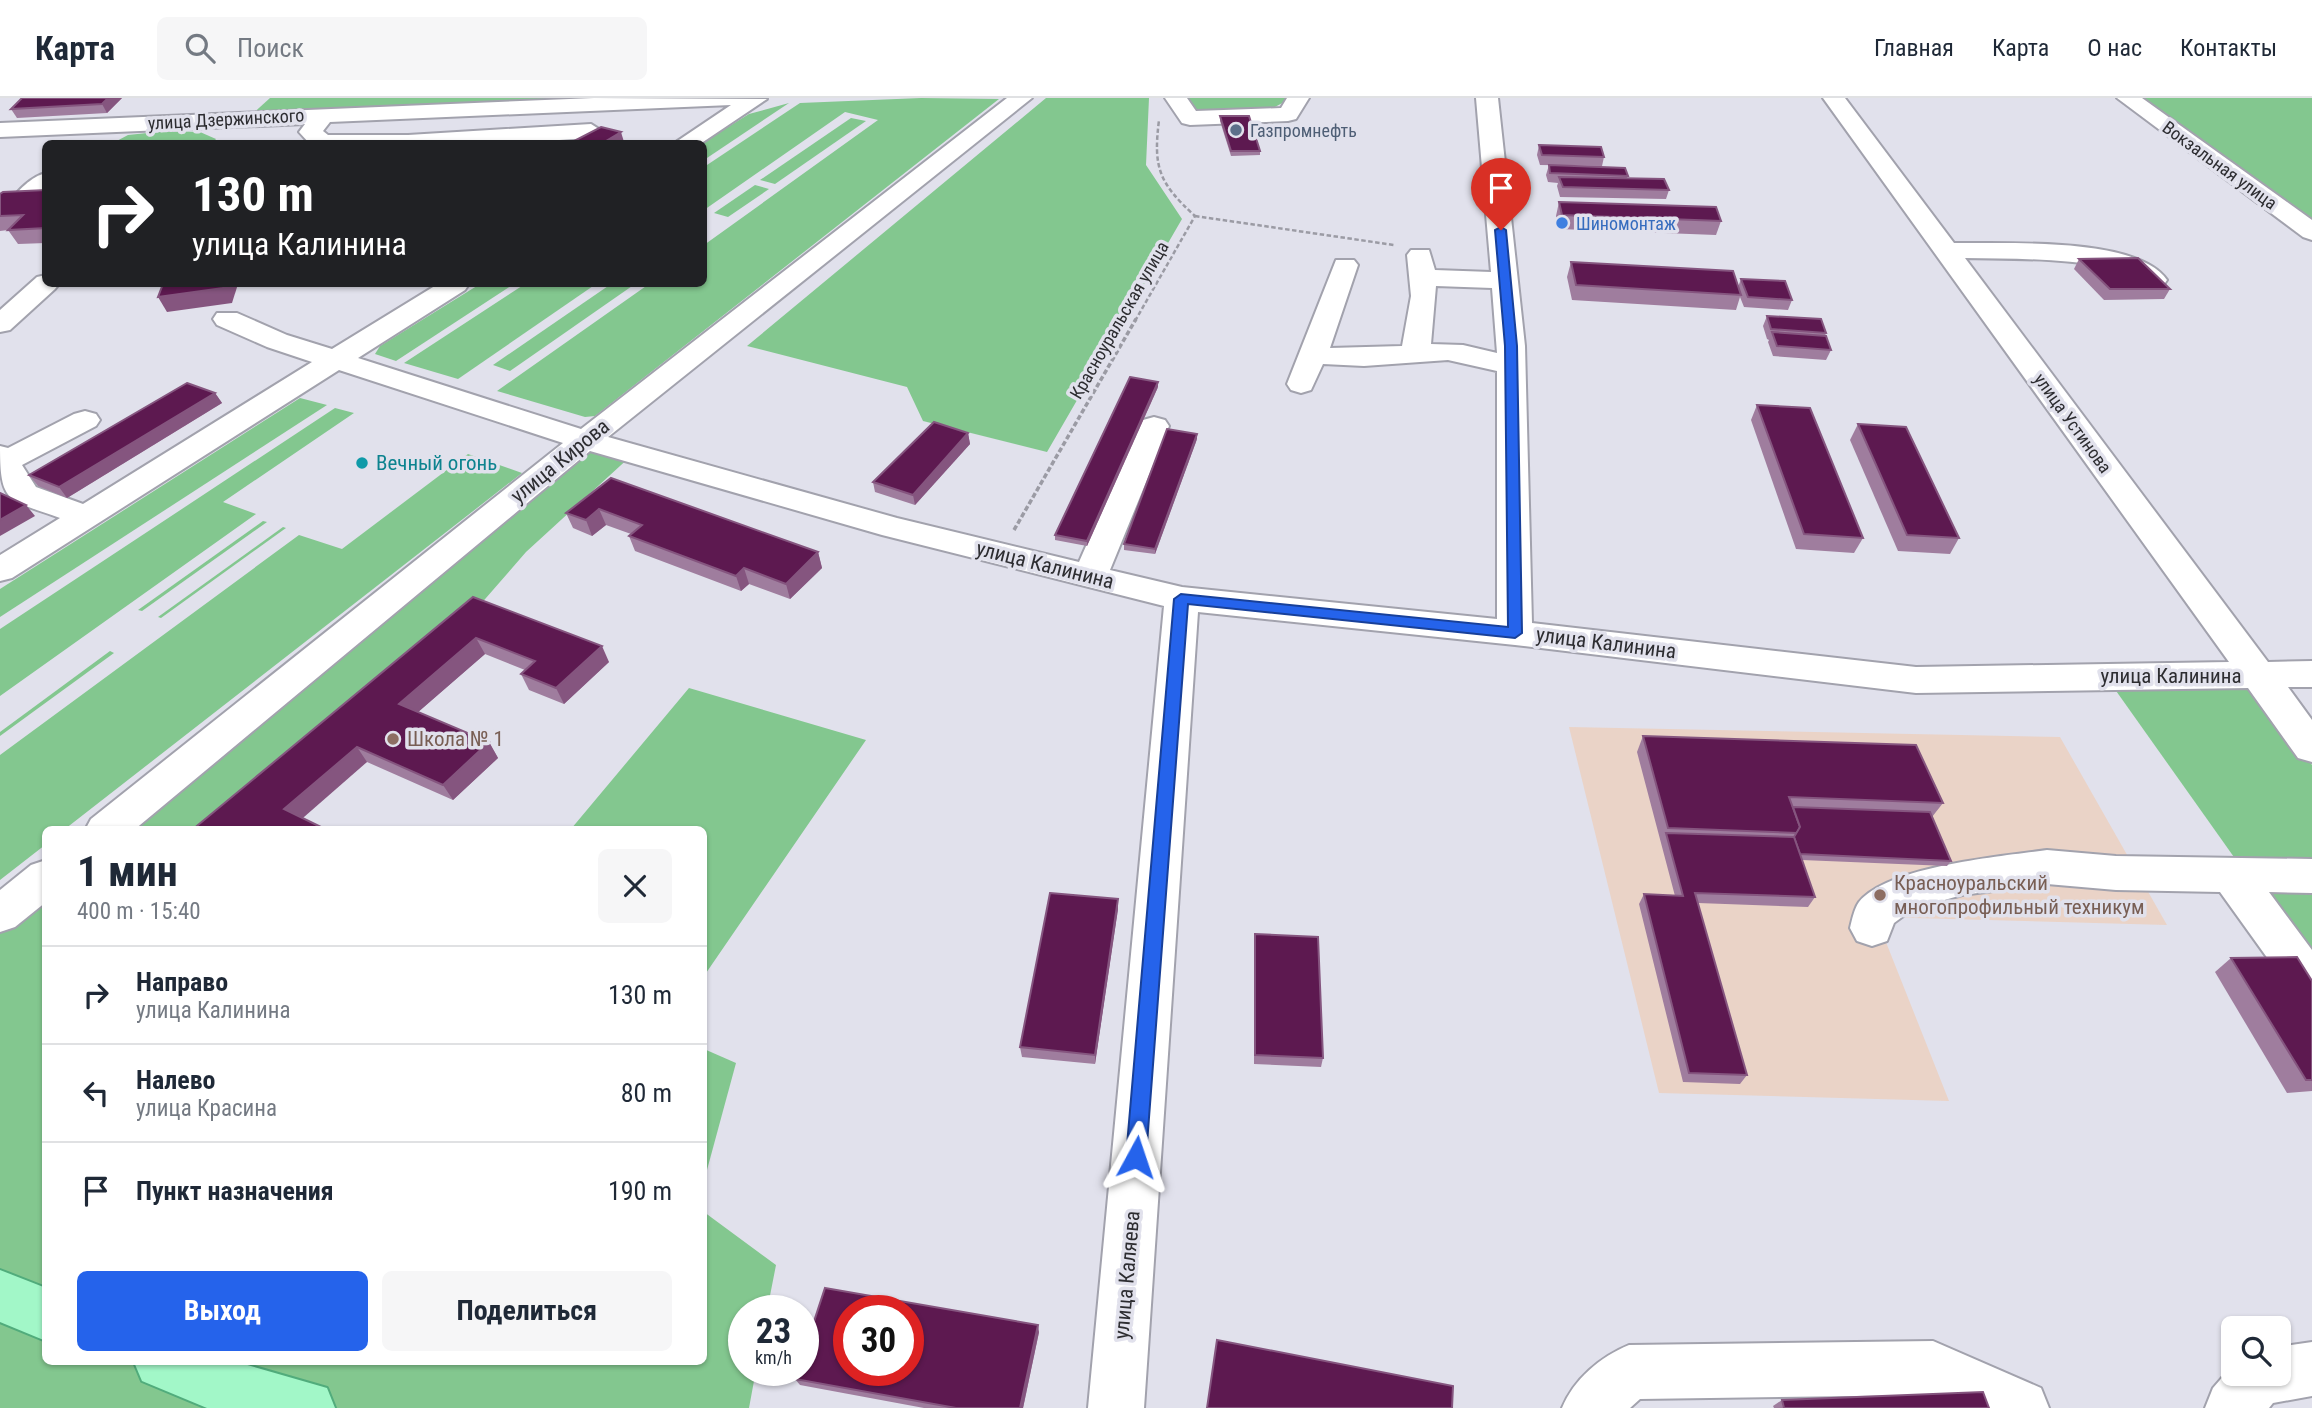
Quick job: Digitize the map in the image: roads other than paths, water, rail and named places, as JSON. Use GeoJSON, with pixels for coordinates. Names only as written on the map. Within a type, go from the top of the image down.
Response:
{"type":"FeatureCollection","features":[{"type":"Feature","properties":{"kind":"main road"},"geometry":{"type":"LineString","coordinates":[[0,1296],[42,1313]]}},
{"type":"Feature","properties":{"kind":"main road"},"geometry":{"type":"LineString","coordinates":[[168,1365],[208,1381],[307,1408]]}},
{"type":"Feature","properties":{"kind":"street"},"geometry":{"type":"LineString","coordinates":[[230,140],[249,117],[270,98]]}},
{"type":"Feature","properties":{"kind":"street","name":"улица Дзержинского"},"geometry":{"type":"LineString","coordinates":[[0,130],[249,117],[746,98]]}},
{"type":"Feature","properties":{"kind":"street"},"geometry":{"type":"LineString","coordinates":[[690,140],[758,98]]}},
{"type":"Feature","properties":{"kind":"street","name":"улица Кирова"},"geometry":{"type":"LineString","coordinates":[[110,826],[584,441],[1021,98]]}},
{"type":"Feature","properties":{"kind":"street"},"geometry":{"type":"LineString","coordinates":[[1168,105],[1190,118],[1288,114],[1298,98]]}},
{"type":"Feature","properties":{"kind":"street"},"geometry":{"type":"LineString","coordinates":[[1487,98],[1511,366],[1515,633]]}},
{"type":"Feature","properties":{"kind":"street","name":"улица Устинова"},"geometry":{"type":"LineString","coordinates":[[1834,98],[2312,748]]}},
{"type":"Feature","properties":{"kind":"street","name":"Вокзальная улица"},"geometry":{"type":"LineString","coordinates":[[2128,98],[2312,232]]}},
{"type":"Feature","properties":{"kind":"street"},"geometry":{"type":"LineString","coordinates":[[320,140],[310,132],[326,114]]}},
{"type":"Feature","properties":{"kind":"street"},"geometry":{"type":"LineString","coordinates":[[88,140],[104,125]]}},
{"type":"Feature","properties":{"kind":"street"},"geometry":{"type":"LineString","coordinates":[[441,140],[591,131]]}},
{"type":"Feature","properties":{"kind":"street"},"geometry":{"type":"LineString","coordinates":[[10,201],[42,182]]}},
{"type":"Feature","properties":{"kind":"street"},"geometry":{"type":"LineString","coordinates":[[10,201],[42,202]]}},
{"type":"Feature","properties":{"kind":"street"},"geometry":{"type":"LineString","coordinates":[[1946,250],[2077,253],[2132,264],[2166,289]]}},
{"type":"Feature","properties":{"kind":"street"},"geometry":{"type":"LineString","coordinates":[[1415,355],[1424,296],[1413,260],[1505,280]]}},
{"type":"Feature","properties":{"kind":"street"},"geometry":{"type":"LineString","coordinates":[[1301,384],[1345,265]]}},
{"type":"Feature","properties":{"kind":"street"},"geometry":{"type":"LineString","coordinates":[[0,324],[42,287]]}},
{"type":"Feature","properties":{"kind":"street"},"geometry":{"type":"LineString","coordinates":[[0,570],[332,359],[451,287]]}},
{"type":"Feature","properties":{"kind":"street","name":"улица Калинина"},"geometry":{"type":"LineString","coordinates":[[228,319],[277,341],[584,441],[881,525],[1181,599],[1515,633],[1916,680],[2103,675],[2312,674]]}},
{"type":"Feature","properties":{"kind":"street"},"geometry":{"type":"LineString","coordinates":[[1313,354],[1332,358],[1372,359],[1450,352],[1511,366]]}},
{"type":"Feature","properties":{"kind":"street"},"geometry":{"type":"LineString","coordinates":[[85,420],[1,460],[24,494],[86,516]]}},
{"type":"Feature","properties":{"kind":"street"},"geometry":{"type":"LineString","coordinates":[[1090,576],[1154,426]]}},
{"type":"Feature","properties":{"kind":"street","name":"улица Каляева"},"geometry":{"type":"LineString","coordinates":[[1116,1408],[1181,599]]}},
{"type":"Feature","properties":{"kind":"street"},"geometry":{"type":"LineString","coordinates":[[1872,928],[1875,914],[1900,895],[1962,878],[2047,867],[2116,873],[2312,876]]}},
{"type":"Feature","properties":{"kind":"street"},"geometry":{"type":"LineString","coordinates":[[2231,874],[2312,984]]}},
{"type":"Feature","properties":{"kind":"street"},"geometry":{"type":"LineString","coordinates":[[0,914],[42,880]]}},
{"type":"Feature","properties":{"kind":"street"},"geometry":{"type":"LineString","coordinates":[[1590,1408],[1629,1372],[1933,1368],[2021,1408]]}},
{"type":"Feature","properties":{"kind":"street"},"geometry":{"type":"LineString","coordinates":[[2233,1408],[2258,1378],[2312,1369]]}},
{"type":"Feature","properties":{"kind":"place","name":"Газпромнефть"},"geometry":{"type":"Point","coordinates":[1236,130]}},
{"type":"Feature","properties":{"kind":"place","name":"Шиномонтаж"},"geometry":{"type":"Point","coordinates":[1562,223]}},
{"type":"Feature","properties":{"kind":"place","name":"Вечный огонь"},"geometry":{"type":"Point","coordinates":[362,463]}},
{"type":"Feature","properties":{"kind":"place","name":"Школа № 1"},"geometry":{"type":"Point","coordinates":[393,739]}},
{"type":"Feature","properties":{"kind":"place","name":"Красноуральский многопрофильный техникум"},"geometry":{"type":"Point","coordinates":[1880,895]}}]}
